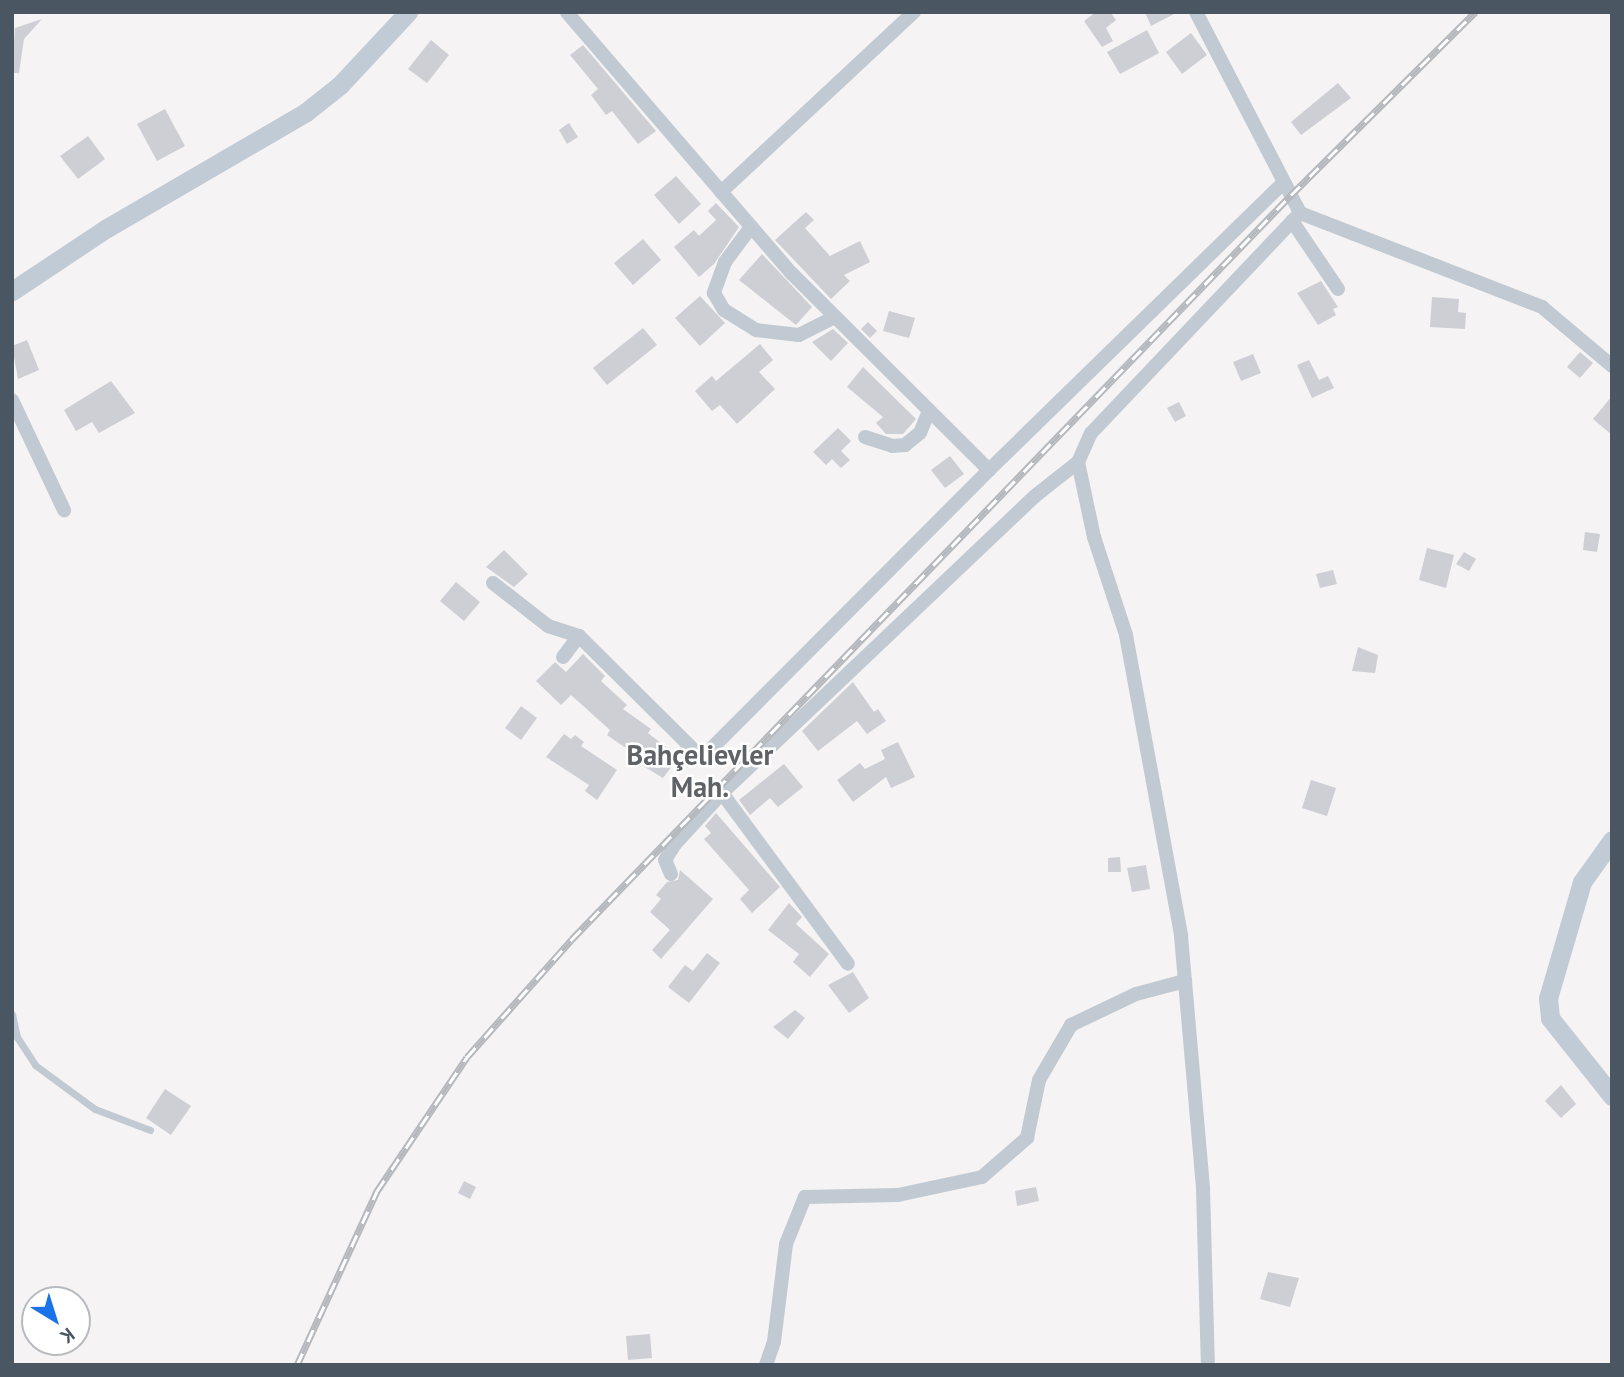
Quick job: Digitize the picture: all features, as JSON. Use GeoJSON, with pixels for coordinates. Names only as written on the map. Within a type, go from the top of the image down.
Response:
{"type":"FeatureCollection","features":[{"type":"Feature","properties":{"kind":"street"},"geometry":{"type":"LineString","coordinates":[[12,291],[107,228],[306,112],[340,85],[408,12]]}},
{"type":"Feature","properties":{"kind":"street"},"geometry":{"type":"LineString","coordinates":[[567,12],[751,227],[835,317],[989,470]]}},
{"type":"Feature","properties":{"kind":"street"},"geometry":{"type":"LineString","coordinates":[[722,192],[914,12]]}},
{"type":"Feature","properties":{"kind":"street"},"geometry":{"type":"LineString","coordinates":[[1196,12],[1284,182],[1296,217],[1338,289]]}},
{"type":"Feature","properties":{"kind":"street"},"geometry":{"type":"LineString","coordinates":[[493,583],[548,626],[579,636],[702,758],[989,470],[1284,182]]}},
{"type":"Feature","properties":{"kind":"street"},"geometry":{"type":"LineString","coordinates":[[1296,217],[1542,307],[1612,366]]}},
{"type":"Feature","properties":{"kind":"street"},"geometry":{"type":"LineString","coordinates":[[671,874],[665,860],[675,844],[722,793],[1015,515],[1078,462],[1091,433],[1296,217]]}},
{"type":"Feature","properties":{"kind":"street"},"geometry":{"type":"LineString","coordinates":[[751,227],[725,262],[714,293],[724,310],[756,330],[799,335],[835,317]]}},
{"type":"Feature","properties":{"kind":"street"},"geometry":{"type":"LineString","coordinates":[[12,400],[64,510]]}},
{"type":"Feature","properties":{"kind":"street"},"geometry":{"type":"LineString","coordinates":[[865,438],[892,446],[905,445],[920,433],[929,411]]}},
{"type":"Feature","properties":{"kind":"street"},"geometry":{"type":"LineString","coordinates":[[1078,462],[1094,537],[1126,635],[1181,936],[1203,1189],[1208,1365]]}},
{"type":"Feature","properties":{"kind":"street"},"geometry":{"type":"LineString","coordinates":[[563,657],[579,636]]}},
{"type":"Feature","properties":{"kind":"street"},"geometry":{"type":"LineString","coordinates":[[722,793],[848,964]]}},
{"type":"Feature","properties":{"kind":"street"},"geometry":{"type":"LineString","coordinates":[[1612,840],[1582,882],[1548,998],[1550,1018],[1612,1096]]}},
{"type":"Feature","properties":{"kind":"street"},"geometry":{"type":"LineString","coordinates":[[766,1365],[774,1342],[786,1244],[805,1197],[898,1195],[982,1177],[1027,1138],[1039,1080],[1071,1025],[1136,994],[1185,981]]}},
{"type":"Feature","properties":{"kind":"lane"},"geometry":{"type":"LineString","coordinates":[[12,1014],[17,1037],[35,1065],[95,1108],[150,1130]]}},
{"type":"Feature","properties":{"kind":"building"},"geometry":{"type":"Polygon","coordinates":[[[1096,12],[1110,12],[1116,20],[1106,28],[1113,41],[1102,47],[1084,21],[1096,12]]]}},
{"type":"Feature","properties":{"kind":"building"},"geometry":{"type":"Polygon","coordinates":[[[1145,12],[1178,12],[1151,26],[1145,12]]]}},
{"type":"Feature","properties":{"kind":"building"},"geometry":{"type":"Polygon","coordinates":[[[42,19],[24,39],[19,73],[12,73],[15,28],[42,19]]]}},
{"type":"Feature","properties":{"kind":"building"},"geometry":{"type":"Polygon","coordinates":[[[1147,30],[1159,53],[1120,74],[1107,52],[1147,30]]]}},
{"type":"Feature","properties":{"kind":"building"},"geometry":{"type":"Polygon","coordinates":[[[1191,33],[1207,55],[1182,74],[1166,52],[1191,33]]]}},
{"type":"Feature","properties":{"kind":"building"},"geometry":{"type":"Polygon","coordinates":[[[431,40],[449,55],[427,83],[408,69],[431,40]]]}},
{"type":"Feature","properties":{"kind":"building"},"geometry":{"type":"Polygon","coordinates":[[[583,45],[656,131],[638,144],[612,111],[606,115],[591,95],[598,89],[570,55],[583,45]]]}},
{"type":"Feature","properties":{"kind":"building"},"geometry":{"type":"Polygon","coordinates":[[[1338,83],[1351,98],[1301,135],[1291,122],[1338,83]]]}},
{"type":"Feature","properties":{"kind":"building"},"geometry":{"type":"Polygon","coordinates":[[[165,109],[185,146],[157,161],[137,124],[165,109]]]}},
{"type":"Feature","properties":{"kind":"building"},"geometry":{"type":"Polygon","coordinates":[[[569,123],[578,137],[567,144],[559,130],[569,123]]]}},
{"type":"Feature","properties":{"kind":"building"},"geometry":{"type":"Polygon","coordinates":[[[88,136],[105,159],[78,179],[60,156],[88,136]]]}},
{"type":"Feature","properties":{"kind":"building"},"geometry":{"type":"Polygon","coordinates":[[[676,176],[701,204],[679,224],[654,195],[676,176]]]}},
{"type":"Feature","properties":{"kind":"building"},"geometry":{"type":"Polygon","coordinates":[[[716,203],[739,227],[714,264],[699,277],[674,247],[694,230],[699,236],[716,220],[708,211],[716,203]]]}},
{"type":"Feature","properties":{"kind":"building"},"geometry":{"type":"Polygon","coordinates":[[[806,212],[814,220],[805,228],[830,256],[860,241],[870,262],[844,275],[850,281],[831,299],[775,240],[806,212]]]}},
{"type":"Feature","properties":{"kind":"building"},"geometry":{"type":"Polygon","coordinates":[[[643,239],[661,260],[633,285],[614,263],[643,239]]]}},
{"type":"Feature","properties":{"kind":"building"},"geometry":{"type":"Polygon","coordinates":[[[762,254],[812,307],[796,325],[739,280],[762,254]]]}},
{"type":"Feature","properties":{"kind":"building"},"geometry":{"type":"Polygon","coordinates":[[[1321,281],[1338,307],[1333,309],[1336,315],[1318,325],[1297,293],[1321,281]]]}},
{"type":"Feature","properties":{"kind":"building"},"geometry":{"type":"Polygon","coordinates":[[[700,296],[725,323],[700,346],[675,318],[700,296]]]}},
{"type":"Feature","properties":{"kind":"building"},"geometry":{"type":"Polygon","coordinates":[[[1432,297],[1459,299],[1458,312],[1466,313],[1465,329],[1430,327],[1432,297]]]}},
{"type":"Feature","properties":{"kind":"building"},"geometry":{"type":"Polygon","coordinates":[[[889,311],[915,318],[909,338],[883,331],[889,311]]]}},
{"type":"Feature","properties":{"kind":"building"},"geometry":{"type":"Polygon","coordinates":[[[868,322],[877,331],[870,338],[861,329],[868,322]]]}},
{"type":"Feature","properties":{"kind":"building"},"geometry":{"type":"Polygon","coordinates":[[[643,328],[657,345],[607,385],[593,368],[643,328]]]}},
{"type":"Feature","properties":{"kind":"building"},"geometry":{"type":"Polygon","coordinates":[[[833,329],[848,343],[831,361],[812,342],[833,329]]]}},
{"type":"Feature","properties":{"kind":"building"},"geometry":{"type":"Polygon","coordinates":[[[27,340],[39,370],[18,379],[12,346],[27,340]]]}},
{"type":"Feature","properties":{"kind":"building"},"geometry":{"type":"Polygon","coordinates":[[[760,344],[773,360],[759,372],[775,389],[737,424],[720,405],[712,411],[695,391],[712,376],[716,381],[760,344]]]}},
{"type":"Feature","properties":{"kind":"building"},"geometry":{"type":"Polygon","coordinates":[[[1580,352],[1593,363],[1580,378],[1567,367],[1580,352]]]}},
{"type":"Feature","properties":{"kind":"building"},"geometry":{"type":"Polygon","coordinates":[[[1253,354],[1261,373],[1241,381],[1233,362],[1253,354]]]}},
{"type":"Feature","properties":{"kind":"building"},"geometry":{"type":"Polygon","coordinates":[[[1309,360],[1319,380],[1328,376],[1334,388],[1312,398],[1297,365],[1309,360]]]}},
{"type":"Feature","properties":{"kind":"building"},"geometry":{"type":"Polygon","coordinates":[[[863,367],[916,419],[903,434],[886,434],[876,423],[883,417],[847,387],[863,367]]]}},
{"type":"Feature","properties":{"kind":"building"},"geometry":{"type":"Polygon","coordinates":[[[111,381],[135,413],[99,433],[92,422],[76,431],[64,410],[111,381]]]}},
{"type":"Feature","properties":{"kind":"building"},"geometry":{"type":"Polygon","coordinates":[[[1612,396],[1612,435],[1593,419],[1612,396]]]}},
{"type":"Feature","properties":{"kind":"building"},"geometry":{"type":"Polygon","coordinates":[[[1179,402],[1186,416],[1175,422],[1167,408],[1179,402]]]}},
{"type":"Feature","properties":{"kind":"building"},"geometry":{"type":"Polygon","coordinates":[[[838,428],[851,441],[841,451],[850,460],[841,468],[832,459],[826,465],[813,452],[838,428]]]}},
{"type":"Feature","properties":{"kind":"building"},"geometry":{"type":"Polygon","coordinates":[[[950,456],[964,474],[945,488],[931,470],[950,456]]]}},
{"type":"Feature","properties":{"kind":"building"},"geometry":{"type":"Polygon","coordinates":[[[1585,532],[1600,534],[1597,552],[1583,550],[1585,532]]]}},
{"type":"Feature","properties":{"kind":"building"},"geometry":{"type":"Polygon","coordinates":[[[1427,548],[1454,555],[1446,588],[1419,580],[1427,548]]]}},
{"type":"Feature","properties":{"kind":"building"},"geometry":{"type":"Polygon","coordinates":[[[504,550],[528,574],[514,587],[486,567],[504,550]]]}},
{"type":"Feature","properties":{"kind":"building"},"geometry":{"type":"Polygon","coordinates":[[[1464,552],[1476,559],[1469,571],[1456,564],[1464,552]]]}},
{"type":"Feature","properties":{"kind":"building"},"geometry":{"type":"Polygon","coordinates":[[[1333,570],[1337,584],[1320,588],[1316,574],[1333,570]]]}},
{"type":"Feature","properties":{"kind":"building"},"geometry":{"type":"Polygon","coordinates":[[[456,582],[480,602],[464,621],[440,601],[456,582]]]}},
{"type":"Feature","properties":{"kind":"building"},"geometry":{"type":"Polygon","coordinates":[[[1358,647],[1378,655],[1375,673],[1352,671],[1358,647]]]}},
{"type":"Feature","properties":{"kind":"building"},"geometry":{"type":"Polygon","coordinates":[[[583,654],[605,676],[601,681],[627,705],[623,709],[651,729],[648,733],[679,757],[663,778],[627,756],[630,751],[607,735],[610,730],[571,695],[561,705],[536,681],[555,662],[566,672],[583,654]]]}},
{"type":"Feature","properties":{"kind":"building"},"geometry":{"type":"Polygon","coordinates":[[[853,682],[874,712],[878,709],[886,721],[867,734],[857,721],[818,751],[802,731],[853,682]]]}},
{"type":"Feature","properties":{"kind":"building"},"geometry":{"type":"Polygon","coordinates":[[[521,706],[537,718],[521,740],[505,728],[521,706]]]}},
{"type":"Feature","properties":{"kind":"building"},"geometry":{"type":"Polygon","coordinates":[[[564,734],[571,739],[575,735],[584,742],[581,746],[617,770],[597,800],[585,791],[589,785],[546,757],[564,734]]]}},
{"type":"Feature","properties":{"kind":"building"},"geometry":{"type":"Polygon","coordinates":[[[898,742],[915,777],[891,788],[886,777],[853,802],[837,780],[860,763],[865,769],[885,759],[881,750],[898,742]]]}},
{"type":"Feature","properties":{"kind":"building"},"geometry":{"type":"Polygon","coordinates":[[[784,764],[803,787],[778,807],[770,798],[750,815],[739,800],[784,764]]]}},
{"type":"Feature","properties":{"kind":"building"},"geometry":{"type":"Polygon","coordinates":[[[1311,780],[1336,788],[1327,816],[1302,808],[1311,780]]]}},
{"type":"Feature","properties":{"kind":"building"},"geometry":{"type":"Polygon","coordinates":[[[716,813],[780,887],[752,913],[740,899],[749,890],[704,839],[711,833],[705,826],[716,813]]]}},
{"type":"Feature","properties":{"kind":"building"},"geometry":{"type":"Polygon","coordinates":[[[1120,857],[1121,872],[1108,872],[1108,858],[1120,857]]]}},
{"type":"Feature","properties":{"kind":"building"},"geometry":{"type":"Polygon","coordinates":[[[1146,865],[1150,889],[1132,892],[1127,868],[1146,865]]]}},
{"type":"Feature","properties":{"kind":"building"},"geometry":{"type":"Polygon","coordinates":[[[680,870],[713,899],[661,959],[652,950],[670,930],[650,912],[661,899],[656,895],[667,882],[678,880],[680,870]]]}},
{"type":"Feature","properties":{"kind":"building"},"geometry":{"type":"Polygon","coordinates":[[[789,903],[802,917],[796,924],[829,954],[810,977],[793,962],[799,954],[768,930],[789,903]]]}},
{"type":"Feature","properties":{"kind":"building"},"geometry":{"type":"Polygon","coordinates":[[[707,953],[720,963],[689,1003],[668,987],[685,965],[693,971],[707,953]]]}},
{"type":"Feature","properties":{"kind":"building"},"geometry":{"type":"Polygon","coordinates":[[[853,972],[869,998],[849,1013],[828,985],[853,972]]]}},
{"type":"Feature","properties":{"kind":"building"},"geometry":{"type":"Polygon","coordinates":[[[795,1010],[805,1018],[788,1039],[773,1027],[795,1010]]]}},
{"type":"Feature","properties":{"kind":"building"},"geometry":{"type":"Polygon","coordinates":[[[1561,1085],[1576,1104],[1561,1118],[1545,1101],[1561,1085]]]}},
{"type":"Feature","properties":{"kind":"building"},"geometry":{"type":"Polygon","coordinates":[[[165,1089],[191,1106],[171,1135],[146,1118],[165,1089]]]}},
{"type":"Feature","properties":{"kind":"building"},"geometry":{"type":"Polygon","coordinates":[[[464,1181],[476,1187],[470,1199],[458,1193],[464,1181]]]}},
{"type":"Feature","properties":{"kind":"building"},"geometry":{"type":"Polygon","coordinates":[[[1036,1187],[1039,1201],[1017,1206],[1015,1191],[1036,1187]]]}},
{"type":"Feature","properties":{"kind":"building"},"geometry":{"type":"Polygon","coordinates":[[[1268,1272],[1299,1278],[1290,1307],[1260,1299],[1268,1272]]]}},
{"type":"Feature","properties":{"kind":"building"},"geometry":{"type":"Polygon","coordinates":[[[650,1334],[652,1358],[628,1360],[626,1336],[650,1334]]]}},
{"type":"Feature","properties":{"kind":"railway"},"geometry":{"type":"LineString","coordinates":[[297,1365],[377,1191],[467,1057],[572,939],[1291,195],[1475,12]]}},
{"type":"Feature","properties":{"kind":"district","name":"Bahçelievler Mah."},"geometry":{"type":"Point","coordinates":[700,771]}}]}
